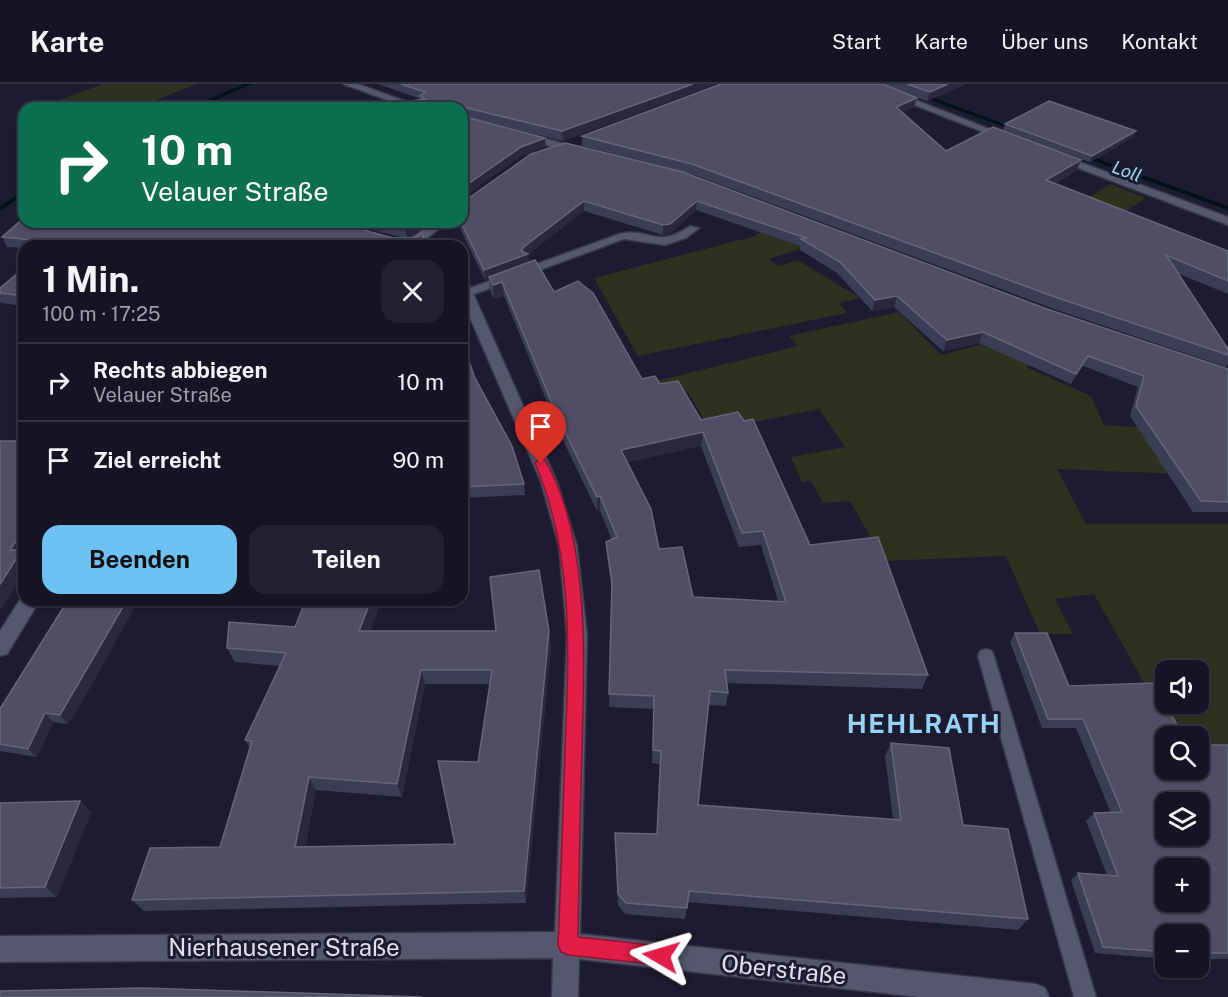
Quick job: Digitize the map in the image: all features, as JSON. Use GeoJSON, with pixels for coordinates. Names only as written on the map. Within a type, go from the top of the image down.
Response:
{"type":"FeatureCollection","features":[{"type":"Feature","properties":{"kind":"street"},"geometry":{"type":"LineString","coordinates":[[348,84],[401,102]]}},
{"type":"Feature","properties":{"kind":"street"},"geometry":{"type":"LineString","coordinates":[[866,84],[1024,144]]}},
{"type":"Feature","properties":{"kind":"street"},"geometry":{"type":"LineString","coordinates":[[507,131],[597,155]]}},
{"type":"Feature","properties":{"kind":"street"},"geometry":{"type":"LineString","coordinates":[[545,153],[580,141]]}},
{"type":"Feature","properties":{"kind":"street"},"geometry":{"type":"LineString","coordinates":[[1043,151],[1228,221]]}},
{"type":"Feature","properties":{"kind":"street"},"geometry":{"type":"LineString","coordinates":[[415,240],[433,228]]}},
{"type":"Feature","properties":{"kind":"street"},"geometry":{"type":"LineString","coordinates":[[468,298],[549,482],[568,546],[577,635],[565,997]]}},
{"type":"Feature","properties":{"kind":"street"},"geometry":{"type":"LineString","coordinates":[[0,648],[26,606]]}},
{"type":"Feature","properties":{"kind":"street","name":"Nierhausener Straße"},"geometry":{"type":"LineString","coordinates":[[0,949],[568,945]]}},
{"type":"Feature","properties":{"kind":"street","name":"Oberstraße"},"geometry":{"type":"LineString","coordinates":[[568,945],[1036,997]]}},
{"type":"Feature","properties":{"kind":"lane"},"geometry":{"type":"LineString","coordinates":[[468,288],[622,236],[630,235],[667,244],[679,240],[694,228]]}},
{"type":"Feature","properties":{"kind":"lane"},"geometry":{"type":"LineString","coordinates":[[986,656],[1085,997]]}},
{"type":"Feature","properties":{"kind":"green space"},"geometry":{"type":"Polygon","coordinates":[[[103,84],[197,84],[151,102],[54,102],[103,84]]]}},
{"type":"Feature","properties":{"kind":"green space"},"geometry":{"type":"Polygon","coordinates":[[[1110,184],[1146,198],[1083,239],[1046,224],[1110,184]]]}},
{"type":"Feature","properties":{"kind":"green space"},"geometry":{"type":"Polygon","coordinates":[[[775,221],[827,240],[769,259],[778,266],[798,260],[860,298],[839,303],[847,313],[638,356],[594,278],[755,236],[775,221]]]}},
{"type":"Feature","properties":{"kind":"green space"},"geometry":{"type":"Polygon","coordinates":[[[899,312],[941,355],[1001,339],[1046,358],[1026,367],[1091,396],[1104,425],[1187,430],[1228,476],[1057,469],[1086,524],[1228,524],[1228,745],[1213,746],[1209,744],[1209,726],[1178,726],[1164,718],[1162,714],[1209,714],[1209,660],[1155,660],[1155,702],[1094,594],[1055,599],[1073,634],[1040,634],[1006,556],[884,561],[850,501],[823,503],[811,481],[802,482],[791,457],[845,447],[819,409],[711,431],[688,392],[661,397],[652,382],[798,346],[789,336],[899,312]]]}},
{"type":"Feature","properties":{"kind":"building"},"geometry":{"type":"Polygon","coordinates":[[[401,84],[693,84],[562,131],[468,108],[468,102],[411,102],[425,99],[420,96],[425,92],[401,84]]]}},
{"type":"Feature","properties":{"kind":"building"},"geometry":{"type":"Polygon","coordinates":[[[721,84],[883,84],[917,98],[896,107],[946,151],[993,127],[1081,160],[1046,180],[1228,251],[1228,281],[1166,255],[1228,349],[1228,355],[1058,298],[692,164],[582,136],[721,84]]]}},
{"type":"Feature","properties":{"kind":"building"},"geometry":{"type":"Polygon","coordinates":[[[907,84],[948,84],[930,92],[907,84]]]}},
{"type":"Feature","properties":{"kind":"building"},"geometry":{"type":"Polygon","coordinates":[[[1049,101],[1136,131],[1092,156],[1005,124],[1049,101]]]}},
{"type":"Feature","properties":{"kind":"building"},"geometry":{"type":"Polygon","coordinates":[[[468,118],[545,138],[521,147],[468,184],[468,118]]]}},
{"type":"Feature","properties":{"kind":"building"},"geometry":{"type":"Polygon","coordinates":[[[565,143],[683,172],[1047,309],[1228,369],[1228,502],[1201,501],[1136,406],[1144,376],[1088,356],[1076,374],[983,332],[947,340],[897,296],[875,300],[840,262],[801,239],[806,238],[697,201],[670,224],[663,225],[584,201],[525,246],[521,251],[528,254],[484,270],[464,228],[468,228],[468,199],[531,154],[565,143]]]}},
{"type":"Feature","properties":{"kind":"building"},"geometry":{"type":"Polygon","coordinates":[[[18,223],[18,228],[357,228],[393,238],[415,238],[422,233],[425,240],[33,240],[2,237],[18,223]]]}},
{"type":"Feature","properties":{"kind":"building"},"geometry":{"type":"Polygon","coordinates":[[[535,260],[554,292],[578,281],[593,293],[642,379],[655,376],[660,384],[678,381],[701,420],[738,412],[744,421],[753,419],[810,545],[878,537],[928,675],[725,670],[728,693],[710,691],[698,805],[901,820],[891,743],[949,748],[963,825],[1008,829],[1028,919],[689,891],[687,908],[626,903],[618,894],[615,833],[657,834],[661,751],[653,750],[654,696],[609,694],[612,582],[606,542],[617,537],[600,496],[597,497],[559,420],[502,282],[493,285],[489,277],[535,260]],[[703,432],[621,450],[651,509],[659,549],[682,547],[693,597],[786,602],[763,531],[742,533],[703,432]]]}},
{"type":"Feature","properties":{"kind":"building"},"geometry":{"type":"Polygon","coordinates":[[[18,273],[18,295],[0,293],[0,288],[18,273]]]}},
{"type":"Feature","properties":{"kind":"building"},"geometry":{"type":"Polygon","coordinates":[[[468,359],[475,378],[512,446],[524,484],[468,487],[468,359]]]}},
{"type":"Feature","properties":{"kind":"building"},"geometry":{"type":"Polygon","coordinates":[[[0,441],[18,441],[18,538],[10,550],[18,550],[18,556],[0,584],[0,441]]]}},
{"type":"Feature","properties":{"kind":"building"},"geometry":{"type":"Polygon","coordinates":[[[539,570],[549,631],[524,891],[132,900],[150,848],[220,847],[252,741],[245,740],[286,653],[227,648],[229,622],[295,627],[304,606],[369,606],[359,631],[496,631],[490,577],[539,570]],[[421,670],[397,784],[309,777],[295,847],[455,844],[438,761],[478,762],[492,670],[421,670]]]}},
{"type":"Feature","properties":{"kind":"building"},"geometry":{"type":"Polygon","coordinates":[[[64,606],[124,606],[60,715],[45,713],[28,749],[0,744],[0,709],[64,606]]]}},
{"type":"Feature","properties":{"kind":"building"},"geometry":{"type":"Polygon","coordinates":[[[1015,633],[1047,633],[1069,686],[1154,683],[1155,714],[1171,714],[1178,726],[1155,726],[1155,780],[1209,780],[1209,745],[1228,745],[1228,953],[1209,953],[1209,924],[1155,924],[1155,951],[1103,947],[1078,873],[1118,876],[1094,813],[1122,812],[1083,719],[1048,719],[1015,633]]]}},
{"type":"Feature","properties":{"kind":"building"},"geometry":{"type":"Polygon","coordinates":[[[80,801],[45,887],[0,888],[0,803],[80,801]]]}},
{"type":"Feature","properties":{"kind":"building"},"geometry":{"type":"Polygon","coordinates":[[[144,988],[422,997],[0,997],[0,991],[144,988]]]}},
{"type":"Feature","properties":{"kind":"waterway","name":"Loll"},"geometry":{"type":"LineString","coordinates":[[206,102],[249,84]]}},
{"type":"Feature","properties":{"kind":"waterway","name":"Loll"},"geometry":{"type":"LineString","coordinates":[[919,94],[1017,130]]}},
{"type":"Feature","properties":{"kind":"waterway","name":"Loll"},"geometry":{"type":"LineString","coordinates":[[1082,155],[1228,208]]}},
{"type":"Feature","properties":{"kind":"waterway","name":"Loll"},"geometry":{"type":"LineString","coordinates":[[0,209],[18,196]]}},
{"type":"Feature","properties":{"kind":"district","name":"HEHLRATH"},"geometry":{"type":"Point","coordinates":[924,723]}},
{"type":"Feature","properties":{"kind":"route"},"geometry":{"type":"LineString","coordinates":[[541,463],[568,546],[577,635],[568,945],[661,956]]}}]}
